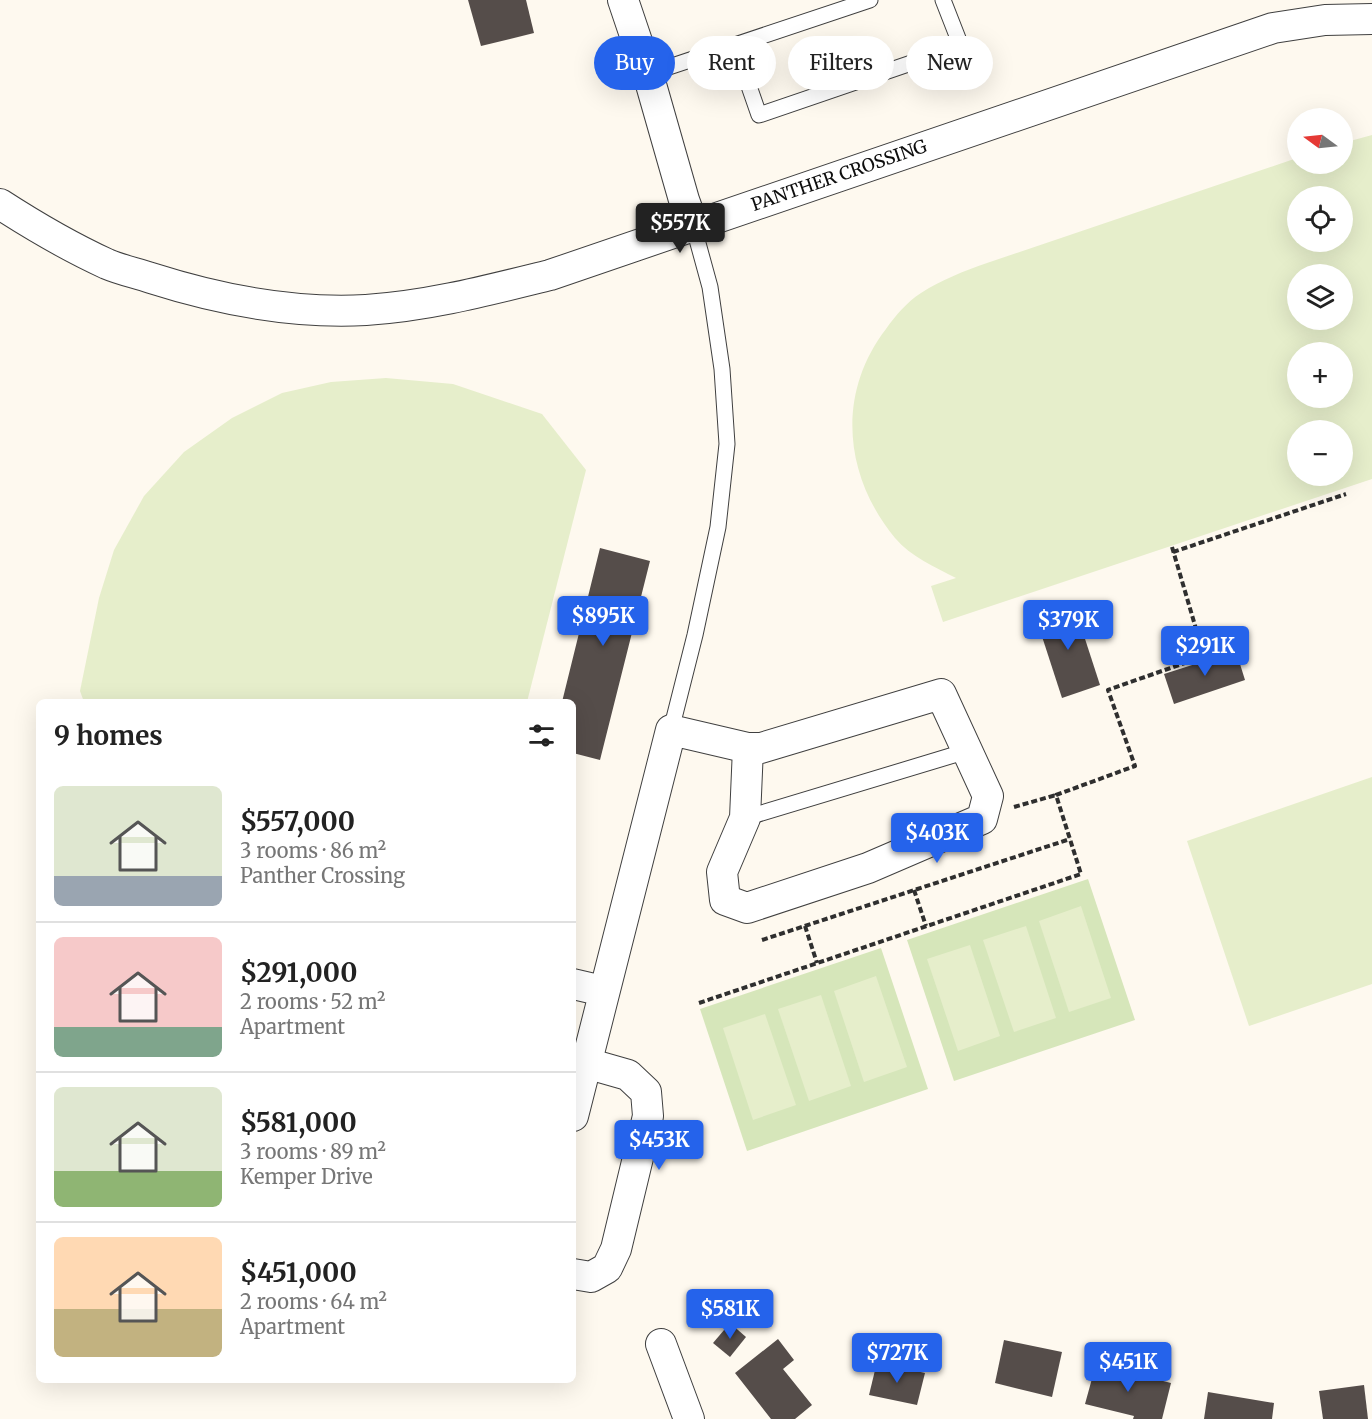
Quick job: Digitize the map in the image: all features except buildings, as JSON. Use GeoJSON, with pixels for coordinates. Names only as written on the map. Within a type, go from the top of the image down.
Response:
{"type":"FeatureCollection","features":[{"type":"Feature","properties":{"kind":"street"},"geometry":{"type":"LineString","coordinates":[[623,0],[635,36]]}},
{"type":"Feature","properties":{"kind":"street","name":"PANTHER CROSSING"},"geometry":{"type":"LineString","coordinates":[[0,204],[37,228],[108,264],[188,290],[240,302],[299,308],[365,310],[467,296],[550,274],[1273,28],[1325,20],[1372,19]]}},
{"type":"Feature","properties":{"kind":"street"},"geometry":{"type":"LineString","coordinates":[[653,90],[693,225]]}},
{"type":"Feature","properties":{"kind":"street"},"geometry":{"type":"LineString","coordinates":[[576,1104],[671,730],[748,748],[761,748],[941,694],[988,796],[982,819],[868,868],[747,908],[724,900],[722,872],[745,818],[748,748]]}},
{"type":"Feature","properties":{"kind":"street"},"geometry":{"type":"LineString","coordinates":[[576,985],[603,991]]}},
{"type":"Feature","properties":{"kind":"street"},"geometry":{"type":"LineString","coordinates":[[576,1274],[591,1277],[607,1268],[616,1249],[648,1116],[646,1092],[628,1075],[586,1063]]}},
{"type":"Feature","properties":{"kind":"street"},"geometry":{"type":"LineString","coordinates":[[662,1344],[689,1419]]}},
{"type":"Feature","properties":{"kind":"lane"},"geometry":{"type":"LineString","coordinates":[[764,36],[870,0]]}},
{"type":"Feature","properties":{"kind":"lane"},"geometry":{"type":"LineString","coordinates":[[750,90],[759,115],[961,46],[943,0]]}},
{"type":"Feature","properties":{"kind":"lane"},"geometry":{"type":"LineString","coordinates":[[671,730],[718,527],[727,444],[722,369],[710,287],[693,225]]}},
{"type":"Feature","properties":{"kind":"lane"},"geometry":{"type":"LineString","coordinates":[[745,818],[968,751]]}},
{"type":"Feature","properties":{"kind":"path"},"geometry":{"type":"LineString","coordinates":[[1173,552],[1346,494]]}},
{"type":"Feature","properties":{"kind":"path"},"geometry":{"type":"LineString","coordinates":[[1172,547],[1204,656]]}},
{"type":"Feature","properties":{"kind":"path"},"geometry":{"type":"LineString","coordinates":[[983,816],[1056,795],[1134,766],[1108,690],[1230,647]]}},
{"type":"Feature","properties":{"kind":"path"},"geometry":{"type":"LineString","coordinates":[[699,1003],[1081,874],[1056,795]]}},
{"type":"Feature","properties":{"kind":"path"},"geometry":{"type":"LineString","coordinates":[[762,940],[1070,839]]}},
{"type":"Feature","properties":{"kind":"path"},"geometry":{"type":"LineString","coordinates":[[914,890],[926,926]]}},
{"type":"Feature","properties":{"kind":"path"},"geometry":{"type":"LineString","coordinates":[[805,926],[817,963]]}},
{"type":"Feature","properties":{"kind":"green space"},"geometry":{"type":"Polygon","coordinates":[[[1372,135],[1372,479],[1353,485],[1353,420],[1287,420],[1287,486],[1351,486],[943,622],[931,586],[956,578],[932,566],[901,545],[878,514],[865,488],[857,462],[853,435],[853,407],[859,380],[870,354],[897,314],[921,293],[970,269],[1287,161],[1287,174],[1353,174],[1353,140],[1372,135]]]}},
{"type":"Feature","properties":{"kind":"green space"},"geometry":{"type":"Polygon","coordinates":[[[386,378],[453,384],[542,414],[586,470],[528,699],[83,699],[80,691],[99,598],[114,550],[144,496],[184,452],[232,418],[282,393],[331,382],[386,378]]]}},
{"type":"Feature","properties":{"kind":"green space"},"geometry":{"type":"Polygon","coordinates":[[[1372,777],[1372,984],[1249,1026],[1187,841],[1372,777]]]}},
{"type":"Feature","properties":{"kind":"green space"},"geometry":{"type":"Polygon","coordinates":[[[1088,879],[1135,1020],[954,1081],[907,940],[1088,879]]]}},
{"type":"Feature","properties":{"kind":"green space"},"geometry":{"type":"Polygon","coordinates":[[[1081,906],[1111,998],[1069,1012],[1039,921],[1081,906]]]}},
{"type":"Feature","properties":{"kind":"green space"},"geometry":{"type":"Polygon","coordinates":[[[1026,926],[1056,1018],[1014,1032],[983,940],[1026,926]]]}},
{"type":"Feature","properties":{"kind":"green space"},"geometry":{"type":"Polygon","coordinates":[[[970,945],[1000,1036],[958,1051],[927,959],[970,945]]]}},
{"type":"Feature","properties":{"kind":"green space"},"geometry":{"type":"Polygon","coordinates":[[[881,948],[928,1089],[747,1151],[700,1009],[881,948]]]}},
{"type":"Feature","properties":{"kind":"green space"},"geometry":{"type":"Polygon","coordinates":[[[876,976],[907,1067],[864,1082],[834,991],[876,976]]]}},
{"type":"Feature","properties":{"kind":"green space"},"geometry":{"type":"Polygon","coordinates":[[[821,995],[851,1086],[809,1101],[778,1009],[821,995]]]}},
{"type":"Feature","properties":{"kind":"green space"},"geometry":{"type":"Polygon","coordinates":[[[765,1014],[796,1105],[753,1120],[723,1028],[765,1014]]]}}]}
